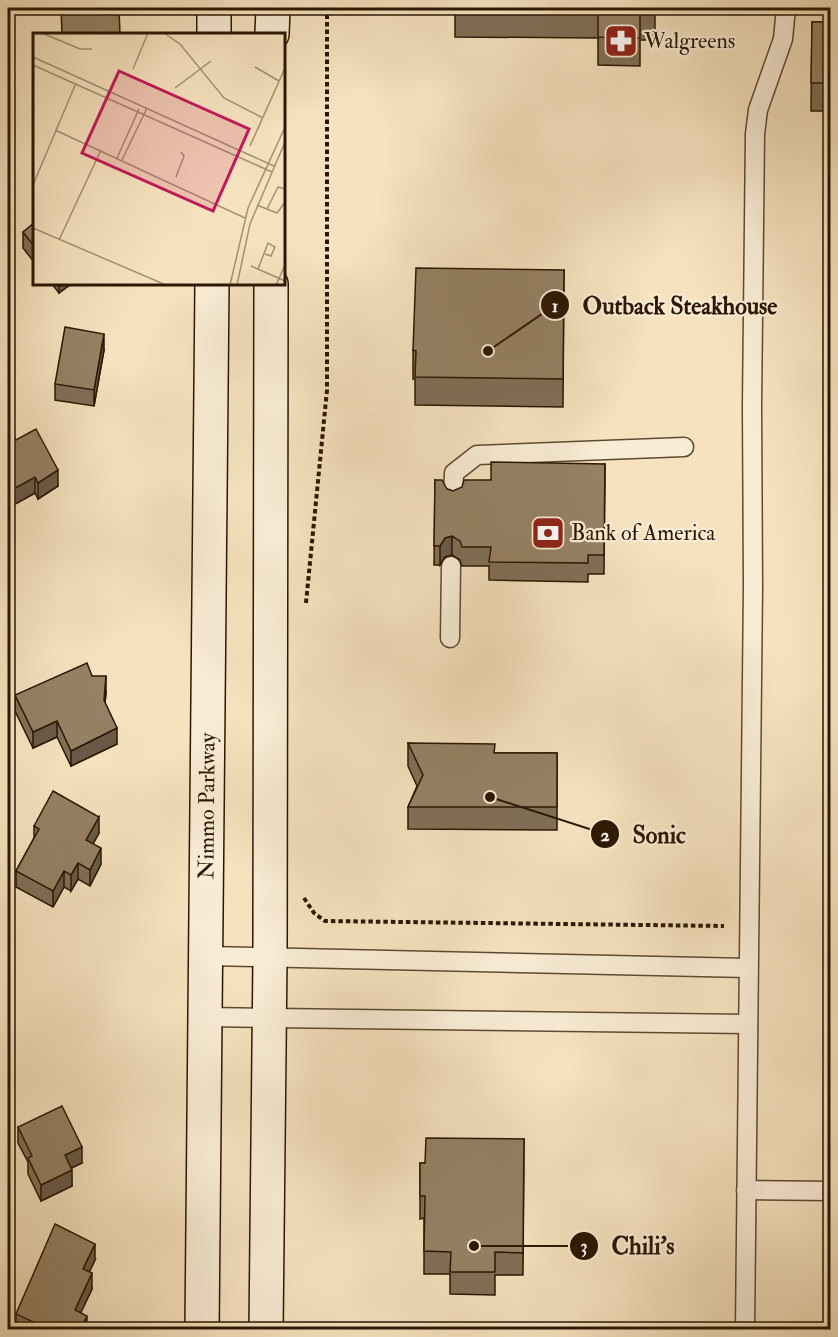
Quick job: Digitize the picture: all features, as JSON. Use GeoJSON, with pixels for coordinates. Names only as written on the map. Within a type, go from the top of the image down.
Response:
{"type":"FeatureCollection","features":[{"type":"Feature","properties":{"kind":"main road"},"geometry":{"type":"LineString","coordinates":[[214,8],[214,33]]}},
{"type":"Feature","properties":{"kind":"main road"},"geometry":{"type":"LineString","coordinates":[[272,33],[273,8]]}},
{"type":"Feature","properties":{"kind":"main road","name":"Nimmo Parkway"},"geometry":{"type":"LineString","coordinates":[[202,1329],[212,285]]}},
{"type":"Feature","properties":{"kind":"main road"},"geometry":{"type":"LineString","coordinates":[[266,1329],[270,1018],[271,285]]}},
{"type":"Feature","properties":{"kind":"lane"},"geometry":{"type":"LineString","coordinates":[[745,1329],[755,134],[758,110],[783,39],[786,8]]}},
{"type":"Feature","properties":{"kind":"lane"},"geometry":{"type":"LineString","coordinates":[[453,499],[453,473],[477,455],[684,447]]}},
{"type":"Feature","properties":{"kind":"lane"},"geometry":{"type":"LineString","coordinates":[[450,638],[451,566]]}},
{"type":"Feature","properties":{"kind":"lane"},"geometry":{"type":"LineString","coordinates":[[206,956],[748,968]]}},
{"type":"Feature","properties":{"kind":"lane"},"geometry":{"type":"LineString","coordinates":[[205,1017],[748,1024]]}},
{"type":"Feature","properties":{"kind":"lane"},"geometry":{"type":"LineString","coordinates":[[746,1190],[831,1191]]}},
{"type":"Feature","properties":{"kind":"path"},"geometry":{"type":"LineString","coordinates":[[305,614],[327,390],[327,8]]}},
{"type":"Feature","properties":{"kind":"path"},"geometry":{"type":"LineString","coordinates":[[303,889],[303,897],[314,914],[325,921],[749,927]]}},
{"type":"Feature","properties":{"kind":"building"},"geometry":{"type":"Polygon","coordinates":[[[455,8],[655,8],[655,12],[640,11],[640,38],[598,37],[598,10],[455,8]]]}},
{"type":"Feature","properties":{"kind":"building"},"geometry":{"type":"Polygon","coordinates":[[[61,9],[119,9],[120,33],[62,33],[61,9]]]}},
{"type":"Feature","properties":{"kind":"building"},"geometry":{"type":"Polygon","coordinates":[[[812,22],[831,22],[831,137],[825,137],[825,83],[811,83],[812,22]]]}},
{"type":"Feature","properties":{"kind":"building"},"geometry":{"type":"Polygon","coordinates":[[[33,224],[33,245],[23,232],[33,224]]]}},
{"type":"Feature","properties":{"kind":"building"},"geometry":{"type":"Polygon","coordinates":[[[416,268],[564,270],[563,379],[415,377],[416,351],[413,350],[416,268]]]}},
{"type":"Feature","properties":{"kind":"building"},"geometry":{"type":"Polygon","coordinates":[[[65,327],[104,334],[94,390],[55,384],[65,327]]]}},
{"type":"Feature","properties":{"kind":"building"},"geometry":{"type":"Polygon","coordinates":[[[36,429],[58,470],[38,483],[35,477],[8,492],[8,440],[14,436],[16,440],[36,429]]]}},
{"type":"Feature","properties":{"kind":"building","name":"Bank of America"},"geometry":{"type":"Polygon","coordinates":[[[491,462],[605,464],[604,555],[588,555],[588,563],[489,562],[491,547],[462,547],[460,541],[452,536],[445,538],[440,546],[434,546],[435,480],[442,480],[447,489],[453,491],[462,487],[464,480],[491,480],[491,462]]]}},
{"type":"Feature","properties":{"kind":"building"},"geometry":{"type":"Polygon","coordinates":[[[87,663],[92,676],[106,676],[104,700],[117,728],[71,751],[57,721],[33,732],[15,695],[87,663]]]}},
{"type":"Feature","properties":{"kind":"building"},"geometry":{"type":"Polygon","coordinates":[[[408,743],[495,744],[494,753],[557,753],[557,807],[408,807],[423,775],[408,743]]]}},
{"type":"Feature","properties":{"kind":"building"},"geometry":{"type":"Polygon","coordinates":[[[53,791],[99,817],[86,840],[101,848],[90,870],[78,863],[71,875],[64,871],[53,891],[16,871],[39,829],[34,826],[53,791]]]}},
{"type":"Feature","properties":{"kind":"building"},"geometry":{"type":"Polygon","coordinates":[[[8,1033],[13,1034],[8,1072],[8,1033]]]}},
{"type":"Feature","properties":{"kind":"building"},"geometry":{"type":"Polygon","coordinates":[[[62,1106],[82,1147],[65,1155],[72,1170],[41,1185],[28,1158],[32,1156],[18,1127],[62,1106]]]}},
{"type":"Feature","properties":{"kind":"building"},"geometry":{"type":"Polygon","coordinates":[[[426,1138],[524,1139],[523,1253],[495,1252],[495,1272],[450,1272],[451,1252],[424,1251],[425,1196],[420,1196],[420,1163],[425,1163],[426,1138]]]}},
{"type":"Feature","properties":{"kind":"building"},"geometry":{"type":"Polygon","coordinates":[[[55,1224],[95,1244],[83,1269],[92,1273],[75,1310],[87,1316],[80,1329],[48,1329],[16,1314],[55,1224]]]}},
{"type":"Feature","properties":{"kind":"place","name":"Walgreens"},"geometry":{"type":"Point","coordinates":[621,41]}},
{"type":"Feature","properties":{"kind":"place","name":"Outback Steakhouse"},"geometry":{"type":"Point","coordinates":[488,351]}},
{"type":"Feature","properties":{"kind":"place","name":"Bank of America"},"geometry":{"type":"Point","coordinates":[548,533]}},
{"type":"Feature","properties":{"kind":"place","name":"Sonic"},"geometry":{"type":"Point","coordinates":[490,797]}},
{"type":"Feature","properties":{"kind":"place","name":"Chili's"},"geometry":{"type":"Point","coordinates":[474,1246]}}]}
